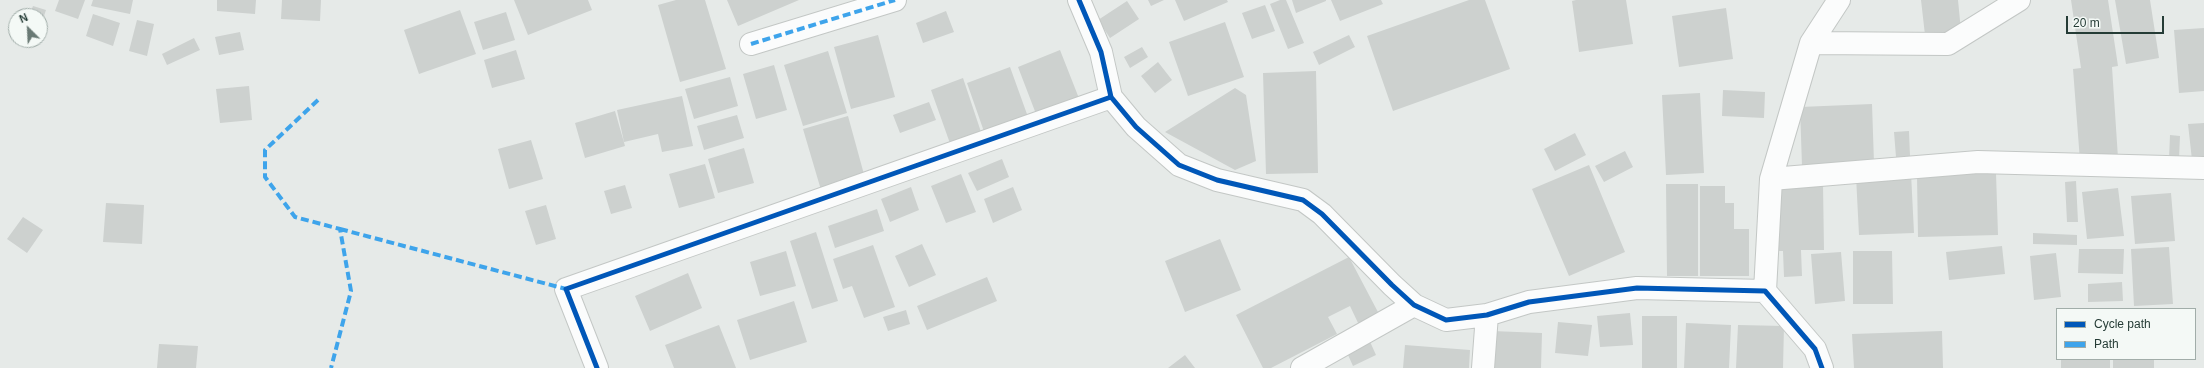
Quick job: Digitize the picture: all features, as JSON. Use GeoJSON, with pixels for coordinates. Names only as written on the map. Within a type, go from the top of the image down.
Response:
{"type":"FeatureCollection","features":[{"type":"Feature","properties":{"kind":"street"},"geometry":{"type":"LineString","coordinates":[[752,44],[895,0]]}},
{"type":"Feature","properties":{"kind":"street"},"geometry":{"type":"LineString","coordinates":[[1079,0],[1102,52],[1111,97],[1136,127],[1179,165],[1217,180],[1303,200],[1322,214],[1386,280],[1414,305],[1446,320],[1487,315],[1529,302],[1637,288],[1765,291]]}},
{"type":"Feature","properties":{"kind":"street"},"geometry":{"type":"LineString","coordinates":[[1822,368],[1815,349],[1765,291],[1771,179],[1811,43],[1839,0]]}},
{"type":"Feature","properties":{"kind":"street"},"geometry":{"type":"LineString","coordinates":[[1811,43],[1948,44],[2019,0]]}},
{"type":"Feature","properties":{"kind":"street"},"geometry":{"type":"LineString","coordinates":[[598,368],[566,289],[1111,97]]}},
{"type":"Feature","properties":{"kind":"street"},"geometry":{"type":"LineString","coordinates":[[1771,179],[1978,162],[2204,168]]}},
{"type":"Feature","properties":{"kind":"street"},"geometry":{"type":"LineString","coordinates":[[1302,368],[1414,305]]}},
{"type":"Feature","properties":{"kind":"street"},"geometry":{"type":"LineString","coordinates":[[1483,368],[1487,315]]}},
{"type":"Feature","properties":{"kind":"building"},"geometry":{"type":"Polygon","coordinates":[[[59,0],[85,0],[78,19],[55,11],[59,0]]]}},
{"type":"Feature","properties":{"kind":"building"},"geometry":{"type":"Polygon","coordinates":[[[93,0],[133,0],[130,14],[91,6],[93,0]]]}},
{"type":"Feature","properties":{"kind":"building"},"geometry":{"type":"Polygon","coordinates":[[[217,0],[256,0],[255,14],[217,11],[217,0]]]}},
{"type":"Feature","properties":{"kind":"building"},"geometry":{"type":"Polygon","coordinates":[[[282,0],[321,0],[320,21],[281,19],[282,0]]]}},
{"type":"Feature","properties":{"kind":"building"},"geometry":{"type":"Polygon","coordinates":[[[514,0],[588,0],[592,10],[528,35],[514,0]]]}},
{"type":"Feature","properties":{"kind":"building"},"geometry":{"type":"Polygon","coordinates":[[[676,0],[705,0],[726,69],[680,82],[658,5],[676,0]]]}},
{"type":"Feature","properties":{"kind":"building"},"geometry":{"type":"Polygon","coordinates":[[[727,0],[799,0],[738,26],[727,0]]]}},
{"type":"Feature","properties":{"kind":"building"},"geometry":{"type":"Polygon","coordinates":[[[1148,0],[1164,0],[1151,6],[1148,0]]]}},
{"type":"Feature","properties":{"kind":"building"},"geometry":{"type":"Polygon","coordinates":[[[1175,0],[1227,0],[1228,2],[1184,21],[1175,0]]]}},
{"type":"Feature","properties":{"kind":"building"},"geometry":{"type":"Polygon","coordinates":[[[1280,0],[1286,0],[1304,43],[1288,49],[1270,4],[1280,0]]]}},
{"type":"Feature","properties":{"kind":"building"},"geometry":{"type":"Polygon","coordinates":[[[1292,0],[1326,0],[1326,1],[1296,13],[1292,0]]]}},
{"type":"Feature","properties":{"kind":"building"},"geometry":{"type":"Polygon","coordinates":[[[1331,0],[1381,0],[1383,4],[1340,21],[1331,0]]]}},
{"type":"Feature","properties":{"kind":"building"},"geometry":{"type":"Polygon","coordinates":[[[1469,0],[1485,0],[1510,69],[1393,111],[1367,36],[1469,0]]]}},
{"type":"Feature","properties":{"kind":"building"},"geometry":{"type":"Polygon","coordinates":[[[1626,0],[1633,44],[1579,52],[1572,1],[1626,0]]]}},
{"type":"Feature","properties":{"kind":"building"},"geometry":{"type":"Polygon","coordinates":[[[1921,0],[1958,0],[1961,31],[1925,35],[1921,0]]]}},
{"type":"Feature","properties":{"kind":"building"},"geometry":{"type":"Polygon","coordinates":[[[2071,0],[2108,0],[2118,66],[2112,67],[2118,158],[2080,161],[2073,69],[2081,68],[2071,0]]]}},
{"type":"Feature","properties":{"kind":"building"},"geometry":{"type":"Polygon","coordinates":[[[2115,0],[2150,0],[2159,58],[2126,64],[2115,0]]]}},
{"type":"Feature","properties":{"kind":"building"},"geometry":{"type":"Polygon","coordinates":[[[1127,1],[1139,19],[1110,38],[1098,20],[1127,1]]]}},
{"type":"Feature","properties":{"kind":"building"},"geometry":{"type":"Polygon","coordinates":[[[1265,5],[1275,31],[1252,39],[1242,13],[1265,5]]]}},
{"type":"Feature","properties":{"kind":"building"},"geometry":{"type":"Polygon","coordinates":[[[1726,8],[1733,59],[1679,67],[1672,16],[1726,8]]]}},
{"type":"Feature","properties":{"kind":"building"},"geometry":{"type":"Polygon","coordinates":[[[460,10],[476,54],[419,74],[404,30],[460,10]]]}},
{"type":"Feature","properties":{"kind":"building"},"geometry":{"type":"Polygon","coordinates":[[[946,11],[954,32],[923,43],[916,23],[946,11]]]}},
{"type":"Feature","properties":{"kind":"building"},"geometry":{"type":"Polygon","coordinates":[[[506,12],[515,40],[483,50],[474,22],[506,12]]]}},
{"type":"Feature","properties":{"kind":"building"},"geometry":{"type":"Polygon","coordinates":[[[93,14],[120,23],[113,46],[86,36],[93,14]]]}},
{"type":"Feature","properties":{"kind":"building"},"geometry":{"type":"Polygon","coordinates":[[[137,20],[154,24],[147,56],[129,51],[137,20]]]}},
{"type":"Feature","properties":{"kind":"building"},"geometry":{"type":"Polygon","coordinates":[[[1225,22],[1244,77],[1188,96],[1169,42],[1225,22]]]}},
{"type":"Feature","properties":{"kind":"building"},"geometry":{"type":"Polygon","coordinates":[[[2204,28],[2204,91],[2179,93],[2174,30],[2204,28]]]}},
{"type":"Feature","properties":{"kind":"building"},"geometry":{"type":"Polygon","coordinates":[[[240,32],[244,50],[219,55],[215,37],[240,32]]]}},
{"type":"Feature","properties":{"kind":"building"},"geometry":{"type":"Polygon","coordinates":[[[878,35],[895,97],[851,109],[834,47],[878,35]]]}},
{"type":"Feature","properties":{"kind":"building"},"geometry":{"type":"Polygon","coordinates":[[[1349,35],[1355,47],[1319,65],[1313,52],[1349,35]]]}},
{"type":"Feature","properties":{"kind":"building"},"geometry":{"type":"Polygon","coordinates":[[[194,38],[200,50],[167,65],[162,54],[194,38]]]}},
{"type":"Feature","properties":{"kind":"building"},"geometry":{"type":"Polygon","coordinates":[[[1142,47],[1148,57],[1130,68],[1124,57],[1142,47]]]}},
{"type":"Feature","properties":{"kind":"building"},"geometry":{"type":"Polygon","coordinates":[[[516,50],[525,79],[492,88],[484,60],[516,50]]]}},
{"type":"Feature","properties":{"kind":"building"},"geometry":{"type":"Polygon","coordinates":[[[1060,50],[1084,111],[1041,127],[1018,67],[1060,50]]]}},
{"type":"Feature","properties":{"kind":"building"},"geometry":{"type":"Polygon","coordinates":[[[828,51],[847,113],[803,126],[784,65],[828,51]]]}},
{"type":"Feature","properties":{"kind":"building"},"geometry":{"type":"Polygon","coordinates":[[[1158,62],[1172,80],[1155,93],[1141,76],[1158,62]]]}},
{"type":"Feature","properties":{"kind":"building"},"geometry":{"type":"Polygon","coordinates":[[[774,65],[787,110],[756,119],[743,74],[774,65]]]}},
{"type":"Feature","properties":{"kind":"building"},"geometry":{"type":"Polygon","coordinates":[[[1010,67],[1032,128],[988,143],[967,83],[1010,67]]]}},
{"type":"Feature","properties":{"kind":"building"},"geometry":{"type":"Polygon","coordinates":[[[1316,71],[1318,173],[1266,174],[1263,73],[1316,71]]]}},
{"type":"Feature","properties":{"kind":"building"},"geometry":{"type":"Polygon","coordinates":[[[730,77],[738,106],[694,119],[685,89],[730,77]]]}},
{"type":"Feature","properties":{"kind":"building"},"geometry":{"type":"Polygon","coordinates":[[[963,78],[983,138],[952,149],[931,90],[963,78]]]}},
{"type":"Feature","properties":{"kind":"building"},"geometry":{"type":"Polygon","coordinates":[[[249,86],[252,120],[220,123],[216,89],[249,86]]]}},
{"type":"Feature","properties":{"kind":"building"},"geometry":{"type":"Polygon","coordinates":[[[1235,88],[1246,95],[1256,161],[1235,170],[1165,132],[1235,88]]]}},
{"type":"Feature","properties":{"kind":"building"},"geometry":{"type":"Polygon","coordinates":[[[1723,90],[1765,92],[1764,118],[1722,116],[1723,90]]]}},
{"type":"Feature","properties":{"kind":"building"},"geometry":{"type":"Polygon","coordinates":[[[1700,93],[1704,173],[1666,175],[1662,95],[1700,93]]]}},
{"type":"Feature","properties":{"kind":"building"},"geometry":{"type":"Polygon","coordinates":[[[682,96],[693,146],[662,152],[658,134],[624,142],[617,110],[682,96]]]}},
{"type":"Feature","properties":{"kind":"building"},"geometry":{"type":"Polygon","coordinates":[[[929,102],[936,120],[900,133],[893,115],[929,102]]]}},
{"type":"Feature","properties":{"kind":"building"},"geometry":{"type":"Polygon","coordinates":[[[1872,104],[1874,163],[1802,166],[1800,107],[1872,104]]]}},
{"type":"Feature","properties":{"kind":"building"},"geometry":{"type":"Polygon","coordinates":[[[615,111],[625,146],[585,158],[575,123],[615,111]]]}},
{"type":"Feature","properties":{"kind":"building"},"geometry":{"type":"Polygon","coordinates":[[[737,115],[744,138],[704,150],[697,126],[737,115]]]}},
{"type":"Feature","properties":{"kind":"building"},"geometry":{"type":"Polygon","coordinates":[[[848,116],[865,178],[821,190],[803,129],[848,116]]]}},
{"type":"Feature","properties":{"kind":"building"},"geometry":{"type":"Polygon","coordinates":[[[2204,123],[2204,159],[2192,160],[2188,124],[2204,123]]]}},
{"type":"Feature","properties":{"kind":"building"},"geometry":{"type":"Polygon","coordinates":[[[1909,131],[1910,156],[1896,157],[1894,132],[1909,131]]]}},
{"type":"Feature","properties":{"kind":"building"},"geometry":{"type":"Polygon","coordinates":[[[1575,133],[1586,155],[1555,171],[1544,149],[1575,133]]]}},
{"type":"Feature","properties":{"kind":"building"},"geometry":{"type":"Polygon","coordinates":[[[2170,135],[2180,136],[2179,159],[2169,159],[2170,135]]]}},
{"type":"Feature","properties":{"kind":"building"},"geometry":{"type":"Polygon","coordinates":[[[531,140],[543,179],[509,189],[498,149],[531,140]]]}},
{"type":"Feature","properties":{"kind":"building"},"geometry":{"type":"Polygon","coordinates":[[[744,148],[754,183],[718,193],[708,159],[744,148]]]}},
{"type":"Feature","properties":{"kind":"building"},"geometry":{"type":"Polygon","coordinates":[[[1625,151],[1633,167],[1604,182],[1595,166],[1625,151]]]}},
{"type":"Feature","properties":{"kind":"building"},"geometry":{"type":"Polygon","coordinates":[[[1002,159],[1009,177],[977,191],[968,173],[1002,159]]]}},
{"type":"Feature","properties":{"kind":"building"},"geometry":{"type":"Polygon","coordinates":[[[705,164],[715,198],[679,208],[669,174],[705,164]]]}},
{"type":"Feature","properties":{"kind":"building"},"geometry":{"type":"Polygon","coordinates":[[[1589,165],[1625,252],[1569,276],[1532,189],[1589,165]]]}},
{"type":"Feature","properties":{"kind":"building"},"geometry":{"type":"Polygon","coordinates":[[[1911,173],[1914,233],[1859,235],[1856,176],[1911,173]]]}},
{"type":"Feature","properties":{"kind":"building"},"geometry":{"type":"Polygon","coordinates":[[[1996,173],[1998,235],[1918,237],[1917,176],[1996,173]]]}},
{"type":"Feature","properties":{"kind":"building"},"geometry":{"type":"Polygon","coordinates":[[[961,174],[976,212],[946,223],[931,186],[961,174]]]}},
{"type":"Feature","properties":{"kind":"building"},"geometry":{"type":"Polygon","coordinates":[[[2076,181],[2078,222],[2067,222],[2065,182],[2076,181]]]}},
{"type":"Feature","properties":{"kind":"building"},"geometry":{"type":"Polygon","coordinates":[[[1666,184],[1698,184],[1698,276],[1667,276],[1666,184]]]}},
{"type":"Feature","properties":{"kind":"building"},"geometry":{"type":"Polygon","coordinates":[[[1823,184],[1824,250],[1801,250],[1802,276],[1784,277],[1783,251],[1775,251],[1774,186],[1823,184]]]}},
{"type":"Feature","properties":{"kind":"building"},"geometry":{"type":"Polygon","coordinates":[[[625,185],[632,208],[611,214],[604,191],[625,185]]]}},
{"type":"Feature","properties":{"kind":"building"},"geometry":{"type":"Polygon","coordinates":[[[1700,186],[1725,186],[1725,203],[1734,203],[1734,229],[1749,229],[1749,276],[1700,276],[1700,186]]]}},
{"type":"Feature","properties":{"kind":"building"},"geometry":{"type":"Polygon","coordinates":[[[911,187],[919,210],[890,222],[881,199],[911,187]]]}},
{"type":"Feature","properties":{"kind":"building"},"geometry":{"type":"Polygon","coordinates":[[[1013,187],[1022,210],[993,223],[984,199],[1013,187]]]}},
{"type":"Feature","properties":{"kind":"building"},"geometry":{"type":"Polygon","coordinates":[[[2118,188],[2124,236],[2087,239],[2082,192],[2118,188]]]}},
{"type":"Feature","properties":{"kind":"building"},"geometry":{"type":"Polygon","coordinates":[[[2171,193],[2175,241],[2135,244],[2131,196],[2171,193]]]}},
{"type":"Feature","properties":{"kind":"building"},"geometry":{"type":"Polygon","coordinates":[[[106,203],[144,205],[142,244],[103,242],[106,203]]]}},
{"type":"Feature","properties":{"kind":"building"},"geometry":{"type":"Polygon","coordinates":[[[546,205],[556,239],[536,245],[525,211],[546,205]]]}},
{"type":"Feature","properties":{"kind":"building"},"geometry":{"type":"Polygon","coordinates":[[[877,209],[884,231],[835,248],[828,226],[877,209]]]}},
{"type":"Feature","properties":{"kind":"building"},"geometry":{"type":"Polygon","coordinates":[[[23,217],[43,230],[27,253],[7,239],[23,217]]]}},
{"type":"Feature","properties":{"kind":"building"},"geometry":{"type":"Polygon","coordinates":[[[816,232],[838,301],[812,309],[790,241],[816,232]]]}},
{"type":"Feature","properties":{"kind":"building"},"geometry":{"type":"Polygon","coordinates":[[[2033,233],[2077,235],[2077,245],[2033,244],[2033,233]]]}},
{"type":"Feature","properties":{"kind":"building"},"geometry":{"type":"Polygon","coordinates":[[[1220,239],[1241,290],[1185,312],[1165,261],[1220,239]]]}},
{"type":"Feature","properties":{"kind":"building"},"geometry":{"type":"Polygon","coordinates":[[[922,244],[936,275],[909,287],[895,256],[922,244]]]}},
{"type":"Feature","properties":{"kind":"building"},"geometry":{"type":"Polygon","coordinates":[[[873,245],[895,307],[864,318],[852,286],[843,289],[833,259],[873,245]]]}},
{"type":"Feature","properties":{"kind":"building"},"geometry":{"type":"Polygon","coordinates":[[[2002,246],[2005,274],[1949,280],[1946,252],[2002,246]]]}},
{"type":"Feature","properties":{"kind":"building"},"geometry":{"type":"Polygon","coordinates":[[[2169,247],[2173,304],[2134,306],[2131,249],[2169,247]]]}},
{"type":"Feature","properties":{"kind":"building"},"geometry":{"type":"Polygon","coordinates":[[[2079,249],[2124,249],[2123,274],[2078,273],[2079,249]]]}},
{"type":"Feature","properties":{"kind":"building"},"geometry":{"type":"Polygon","coordinates":[[[786,251],[796,286],[760,296],[750,262],[786,251]]]}},
{"type":"Feature","properties":{"kind":"building"},"geometry":{"type":"Polygon","coordinates":[[[1853,251],[1892,251],[1893,304],[1853,304],[1853,251]]]}},
{"type":"Feature","properties":{"kind":"building"},"geometry":{"type":"Polygon","coordinates":[[[1841,252],[1845,301],[1815,304],[1811,254],[1841,252]]]}},
{"type":"Feature","properties":{"kind":"building"},"geometry":{"type":"Polygon","coordinates":[[[2056,253],[2061,297],[2034,300],[2030,256],[2056,253]]]}},
{"type":"Feature","properties":{"kind":"building"},"geometry":{"type":"Polygon","coordinates":[[[1349,257],[1379,314],[1359,325],[1350,306],[1328,317],[1337,334],[1271,368],[1263,368],[1236,315],[1349,257]]]}},
{"type":"Feature","properties":{"kind":"building"},"geometry":{"type":"Polygon","coordinates":[[[688,273],[702,308],[650,331],[635,296],[688,273]]]}},
{"type":"Feature","properties":{"kind":"building"},"geometry":{"type":"Polygon","coordinates":[[[987,277],[997,301],[927,330],[917,306],[987,277]]]}},
{"type":"Feature","properties":{"kind":"building"},"geometry":{"type":"Polygon","coordinates":[[[2122,282],[2123,301],[2088,302],[2088,284],[2122,282]]]}},
{"type":"Feature","properties":{"kind":"building"},"geometry":{"type":"Polygon","coordinates":[[[794,301],[807,342],[750,360],[737,320],[794,301]]]}},
{"type":"Feature","properties":{"kind":"building"},"geometry":{"type":"Polygon","coordinates":[[[906,310],[910,324],[888,331],[883,317],[906,310]]]}},
{"type":"Feature","properties":{"kind":"building"},"geometry":{"type":"Polygon","coordinates":[[[1630,313],[1633,345],[1600,347],[1597,316],[1630,313]]]}},
{"type":"Feature","properties":{"kind":"building"},"geometry":{"type":"Polygon","coordinates":[[[1642,316],[1677,316],[1677,368],[1642,368],[1642,316]]]}},
{"type":"Feature","properties":{"kind":"building"},"geometry":{"type":"Polygon","coordinates":[[[1558,322],[1592,325],[1588,356],[1555,353],[1558,322]]]}},
{"type":"Feature","properties":{"kind":"building"},"geometry":{"type":"Polygon","coordinates":[[[1686,323],[1731,325],[1729,368],[1684,368],[1686,323]]]}},
{"type":"Feature","properties":{"kind":"building"},"geometry":{"type":"Polygon","coordinates":[[[719,325],[736,368],[674,368],[665,345],[719,325]]]}},
{"type":"Feature","properties":{"kind":"building"},"geometry":{"type":"Polygon","coordinates":[[[1738,325],[1784,326],[1783,368],[1736,368],[1738,325]]]}},
{"type":"Feature","properties":{"kind":"building"},"geometry":{"type":"Polygon","coordinates":[[[1492,331],[1542,333],[1541,368],[1491,368],[1492,331]]]}},
{"type":"Feature","properties":{"kind":"building"},"geometry":{"type":"Polygon","coordinates":[[[1942,331],[1943,368],[1854,368],[1852,334],[1942,331]]]}},
{"type":"Feature","properties":{"kind":"building"},"geometry":{"type":"Polygon","coordinates":[[[1367,335],[1376,355],[1353,366],[1344,346],[1367,335]]]}},
{"type":"Feature","properties":{"kind":"building"},"geometry":{"type":"Polygon","coordinates":[[[159,344],[198,346],[196,368],[157,368],[159,344]]]}},
{"type":"Feature","properties":{"kind":"building"},"geometry":{"type":"Polygon","coordinates":[[[1405,345],[1470,350],[1469,368],[1403,368],[1405,345]]]}},
{"type":"Feature","properties":{"kind":"building"},"geometry":{"type":"Polygon","coordinates":[[[1185,355],[1195,368],[1168,368],[1185,355]]]}},
{"type":"Feature","properties":{"kind":"building"},"geometry":{"type":"Polygon","coordinates":[[[2061,360],[2110,360],[2110,368],[2061,368],[2061,360]]]}},
{"type":"Feature","properties":{"kind":"building"},"geometry":{"type":"Polygon","coordinates":[[[2113,360],[2154,360],[2154,368],[2113,368],[2113,360]]]}},
{"type":"Feature","properties":{"kind":"marked path"},"geometry":{"type":"LineString","coordinates":[[751,44],[895,0]]}},
{"type":"Feature","properties":{"kind":"marked path"},"geometry":{"type":"LineString","coordinates":[[318,100],[265,150],[265,177],[295,217],[340,229],[351,291],[331,368]]}},
{"type":"Feature","properties":{"kind":"marked path"},"geometry":{"type":"LineString","coordinates":[[340,229],[566,289]]}},
{"type":"Feature","properties":{"kind":"cycle path"},"geometry":{"type":"LineString","coordinates":[[1079,0],[1101,52],[1111,97],[1136,127],[1179,165],[1217,180],[1303,200],[1322,214],[1392,285],[1414,305],[1446,320],[1487,315],[1529,302],[1637,288],[1765,291],[1815,349],[1822,368]]}},
{"type":"Feature","properties":{"kind":"cycle path"},"geometry":{"type":"LineString","coordinates":[[597,368],[566,289],[1111,97]]}}]}
